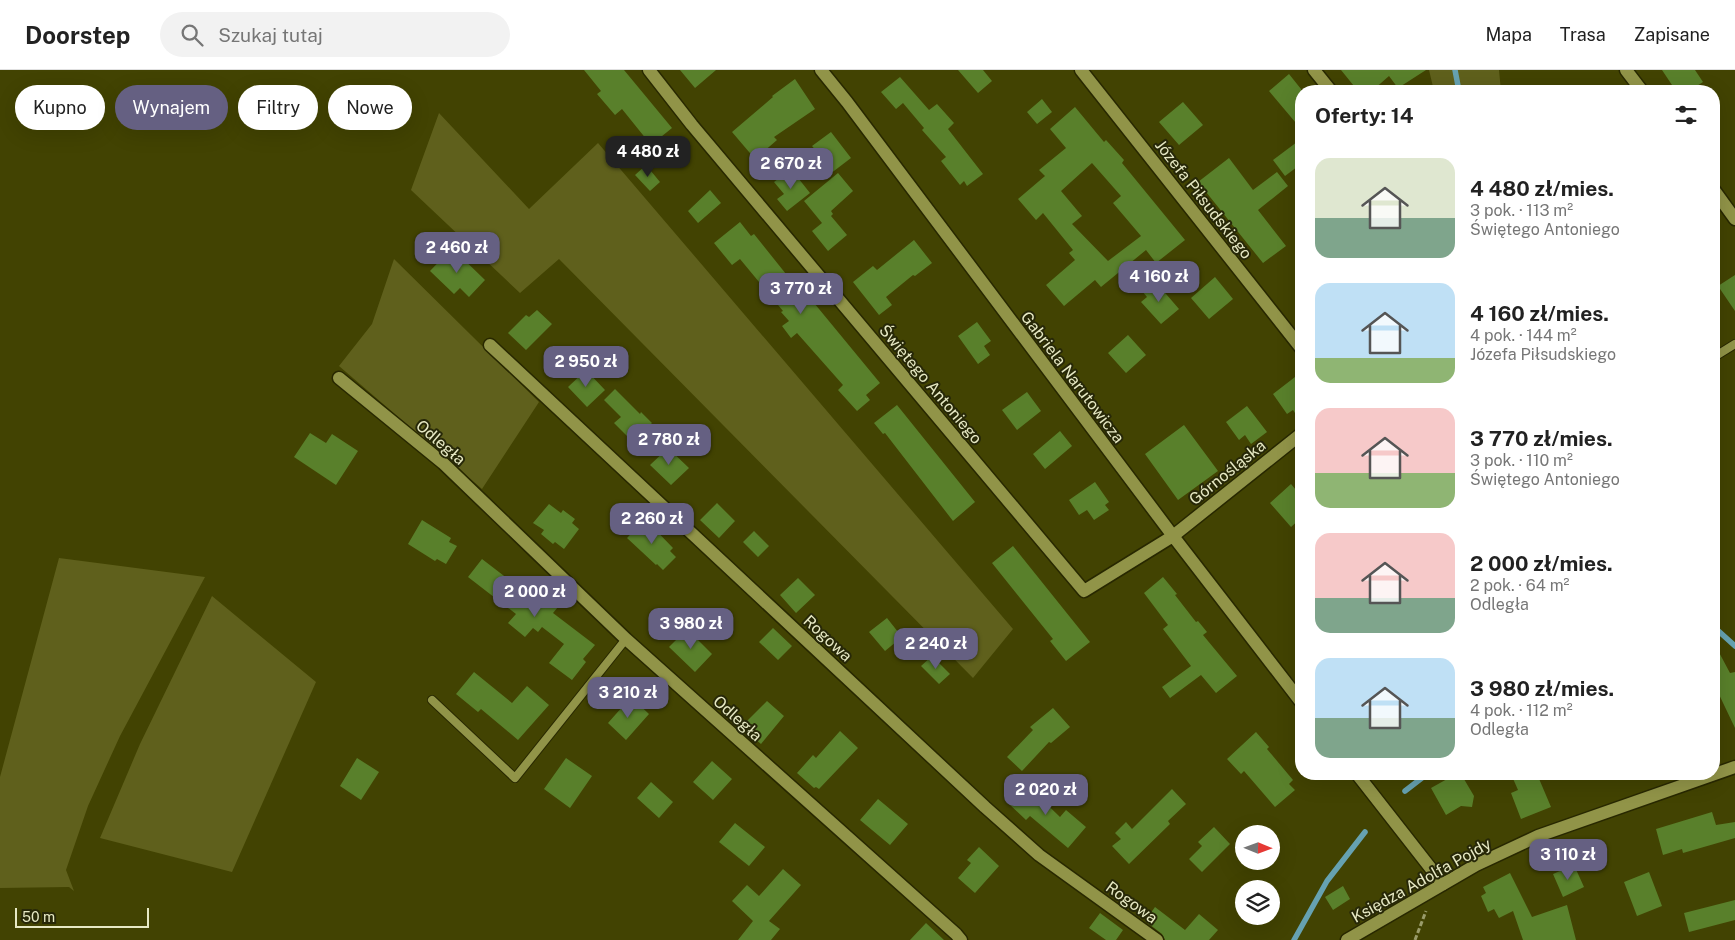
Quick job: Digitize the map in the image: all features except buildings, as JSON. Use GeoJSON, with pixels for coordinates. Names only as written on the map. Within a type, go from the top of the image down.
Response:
{"type":"FeatureCollection","features":[{"type":"Feature","properties":{"kind":"street","name":"Świętego Antoniego"},"geometry":{"type":"LineString","coordinates":[[649,70],[698,132],[1084,591],[1173,536]]}},
{"type":"Feature","properties":{"kind":"street","name":"Gabriela Narutowicza"},"geometry":{"type":"LineString","coordinates":[[821,70],[1295,694]]}},
{"type":"Feature","properties":{"kind":"street","name":"Józefa Piłsudskiego"},"geometry":{"type":"LineString","coordinates":[[1082,70],[1295,340]]}},
{"type":"Feature","properties":{"kind":"street"},"geometry":{"type":"LineString","coordinates":[[1314,70],[1326,85]]}},
{"type":"Feature","properties":{"kind":"street"},"geometry":{"type":"LineString","coordinates":[[1626,70],[1637,85]]}},
{"type":"Feature","properties":{"kind":"street"},"geometry":{"type":"LineString","coordinates":[[1720,198],[1735,219]]}},
{"type":"Feature","properties":{"kind":"street","name":"Rogowa"},"geometry":{"type":"LineString","coordinates":[[490,345],[985,807],[1039,855],[1157,940]]}},
{"type":"Feature","properties":{"kind":"street","name":"Odległa"},"geometry":{"type":"LineString","coordinates":[[340,378],[443,463],[626,639],[961,940]]}},
{"type":"Feature","properties":{"kind":"street","name":"Górnośląska"},"geometry":{"type":"LineString","coordinates":[[1173,536],[1295,439]]}},
{"type":"Feature","properties":{"kind":"street","name":"Księdza Adolfa Pojdy"},"geometry":{"type":"LineString","coordinates":[[1720,772],[1735,767]]}},
{"type":"Feature","properties":{"kind":"street"},"geometry":{"type":"LineString","coordinates":[[1362,780],[1443,884]]}},
{"type":"Feature","properties":{"kind":"street","name":"Księdza Adolfa Pojdy"},"geometry":{"type":"LineString","coordinates":[[1348,940],[1476,865],[1538,836],[1698,780]]}},
{"type":"Feature","properties":{"kind":"lane"},"geometry":{"type":"LineString","coordinates":[[1720,353],[1735,344]]}},
{"type":"Feature","properties":{"kind":"lane"},"geometry":{"type":"LineString","coordinates":[[432,700],[515,778],[626,639]]}},
{"type":"Feature","properties":{"kind":"shaded area"},"geometry":{"type":"Polygon","coordinates":[[[1429,70],[1499,70],[1500,85],[1433,85],[1429,70]]]}},
{"type":"Feature","properties":{"kind":"shaded area"},"geometry":{"type":"Polygon","coordinates":[[[439,113],[529,209],[598,143],[1013,629],[973,678],[559,259],[520,293],[411,190],[439,113]]]}},
{"type":"Feature","properties":{"kind":"shaded area"},"geometry":{"type":"Polygon","coordinates":[[[394,259],[539,402],[482,489],[339,366],[372,324],[394,259]]]}},
{"type":"Feature","properties":{"kind":"shaded area"},"geometry":{"type":"Polygon","coordinates":[[[59,558],[205,577],[120,736],[88,806],[66,870],[74,891],[69,887],[0,888],[0,777],[59,558]]]}},
{"type":"Feature","properties":{"kind":"shaded area"},"geometry":{"type":"Polygon","coordinates":[[[212,596],[316,682],[232,872],[100,838],[140,744],[212,596]]]}},
{"type":"Feature","properties":{"kind":"waterway"},"geometry":{"type":"LineString","coordinates":[[1455,70],[1458,85]]}},
{"type":"Feature","properties":{"kind":"waterway"},"geometry":{"type":"LineString","coordinates":[[1720,632],[1735,646]]}},
{"type":"Feature","properties":{"kind":"waterway"},"geometry":{"type":"LineString","coordinates":[[1405,791],[1419,780]]}},
{"type":"Feature","properties":{"kind":"waterway"},"geometry":{"type":"LineString","coordinates":[[1294,940],[1327,881],[1365,832]]}}]}
